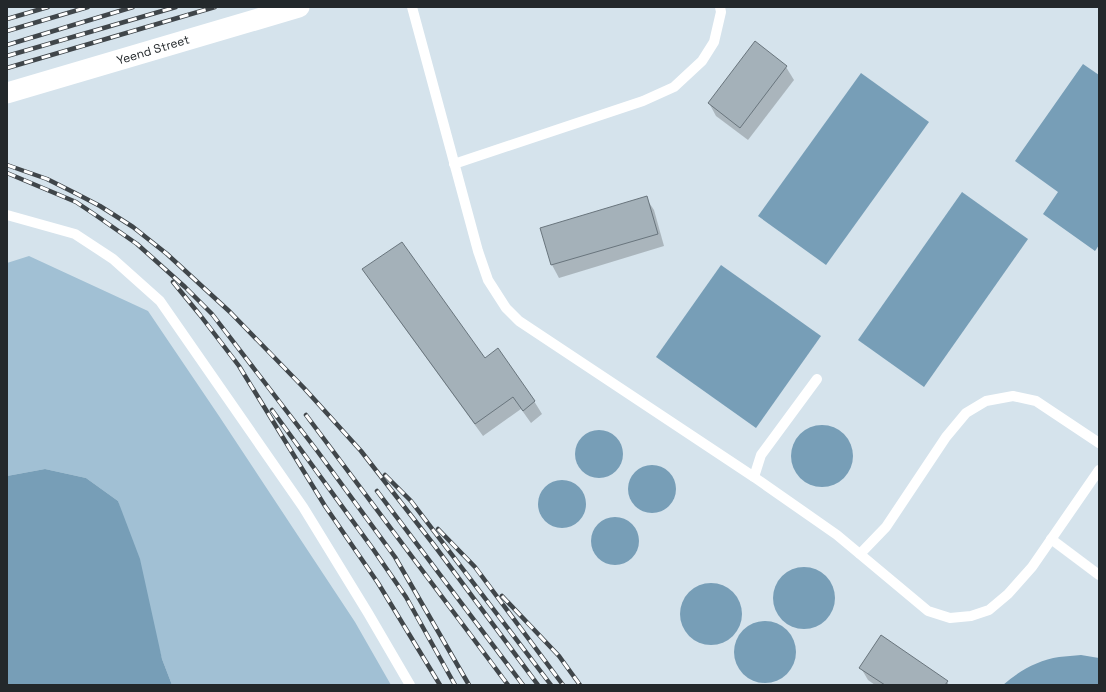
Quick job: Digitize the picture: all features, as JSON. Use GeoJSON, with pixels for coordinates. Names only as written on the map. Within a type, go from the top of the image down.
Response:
{"type":"FeatureCollection","features":[{"type":"Feature","properties":{"kind":"street","name":"Yeend Street"},"geometry":{"type":"LineString","coordinates":[[7,94],[299,7]]}},
{"type":"Feature","properties":{"kind":"lane"},"geometry":{"type":"LineString","coordinates":[[412,7],[478,251],[488,280],[506,308],[519,321],[754,477],[837,535],[928,611],[950,618],[971,616],[989,610],[1008,594],[1027,573],[1099,470]]}},
{"type":"Feature","properties":{"kind":"lane"},"geometry":{"type":"LineString","coordinates":[[454,164],[643,101],[674,88],[702,61],[714,42],[721,12],[720,7]]}},
{"type":"Feature","properties":{"kind":"lane"},"geometry":{"type":"LineString","coordinates":[[7,215],[75,234],[113,259],[160,301],[303,507],[410,685]]}},
{"type":"Feature","properties":{"kind":"lane"},"geometry":{"type":"LineString","coordinates":[[754,477],[761,455],[817,379]]}},
{"type":"Feature","properties":{"kind":"lane"},"geometry":{"type":"LineString","coordinates":[[860,554],[886,528],[946,436],[966,413],[986,401],[1013,396],[1036,401],[1099,443]]}},
{"type":"Feature","properties":{"kind":"lane"},"geometry":{"type":"LineString","coordinates":[[1051,539],[1099,575]]}},
{"type":"Feature","properties":{"kind":"shaded area"},"geometry":{"type":"Polygon","coordinates":[[[1083,64],[1099,75],[1099,245],[1095,251],[1043,214],[1058,192],[1015,161],[1083,64]]]}},
{"type":"Feature","properties":{"kind":"shaded area"},"geometry":{"type":"Polygon","coordinates":[[[861,73],[929,122],[826,265],[758,216],[861,73]]]}},
{"type":"Feature","properties":{"kind":"shaded area"},"geometry":{"type":"Polygon","coordinates":[[[962,192],[1028,239],[924,387],[858,340],[962,192]]]}},
{"type":"Feature","properties":{"kind":"shaded area"},"geometry":{"type":"Polygon","coordinates":[[[29,256],[148,311],[355,622],[391,685],[172,685],[162,659],[118,501],[86,478],[45,469],[7,476],[7,263],[29,256]]]}},
{"type":"Feature","properties":{"kind":"shaded area"},"geometry":{"type":"Polygon","coordinates":[[[721,265],[821,336],[756,428],[656,357],[721,265]]]}},
{"type":"Feature","properties":{"kind":"shaded area"},"geometry":{"type":"Polygon","coordinates":[[[822,425],[839,430],[844,434],[848,439],[853,456],[848,473],[844,478],[839,482],[822,487],[805,482],[800,478],[796,473],[791,456],[796,439],[800,434],[805,430],[822,425]]]}},
{"type":"Feature","properties":{"kind":"shaded area"},"geometry":{"type":"Polygon","coordinates":[[[594,430],[604,430],[616,437],[623,449],[623,459],[616,471],[604,478],[594,478],[586,474],[579,467],[575,459],[575,449],[579,441],[586,434],[594,430]]]}},
{"type":"Feature","properties":{"kind":"shaded area"},"geometry":{"type":"Polygon","coordinates":[[[647,465],[657,465],[669,472],[676,484],[676,494],[669,506],[657,513],[647,513],[639,509],[632,502],[628,494],[628,484],[632,476],[639,469],[647,465]]]}},
{"type":"Feature","properties":{"kind":"shaded area"},"geometry":{"type":"Polygon","coordinates":[[[45,469],[86,478],[118,501],[140,559],[162,659],[172,685],[7,685],[7,476],[45,469]]]}},
{"type":"Feature","properties":{"kind":"shaded area"},"geometry":{"type":"Polygon","coordinates":[[[557,480],[567,480],[579,487],[586,499],[586,509],[579,521],[567,528],[557,528],[549,524],[542,517],[538,509],[538,499],[542,491],[549,484],[557,480]]]}},
{"type":"Feature","properties":{"kind":"shaded area"},"geometry":{"type":"Polygon","coordinates":[[[610,517],[620,517],[632,524],[639,536],[639,546],[632,558],[620,565],[610,565],[602,561],[595,554],[591,546],[591,536],[595,528],[602,521],[610,517]]]}},
{"type":"Feature","properties":{"kind":"shaded area"},"geometry":{"type":"Polygon","coordinates":[[[804,567],[821,572],[826,576],[830,581],[835,598],[830,615],[826,620],[821,624],[804,629],[787,624],[782,620],[778,615],[773,598],[778,581],[782,576],[787,572],[804,567]]]}},
{"type":"Feature","properties":{"kind":"shaded area"},"geometry":{"type":"Polygon","coordinates":[[[711,583],[728,588],[733,592],[737,597],[742,614],[737,631],[733,636],[728,640],[711,645],[694,640],[689,636],[685,631],[680,614],[685,597],[689,592],[694,588],[711,583]]]}},
{"type":"Feature","properties":{"kind":"shaded area"},"geometry":{"type":"Polygon","coordinates":[[[765,621],[782,626],[787,630],[791,635],[796,652],[791,669],[787,674],[782,678],[765,683],[748,678],[743,674],[739,669],[734,652],[739,635],[743,630],[748,626],[765,621]]]}},
{"type":"Feature","properties":{"kind":"shaded area"},"geometry":{"type":"Polygon","coordinates":[[[1081,655],[1099,658],[1099,685],[1003,685],[1036,663],[1051,658],[1081,655]]]}},
{"type":"Feature","properties":{"kind":"building"},"geometry":{"type":"Polygon","coordinates":[[[755,41],[787,66],[740,128],[708,103],[755,41]]]}},
{"type":"Feature","properties":{"kind":"building"},"geometry":{"type":"Polygon","coordinates":[[[647,196],[658,234],[551,265],[540,228],[647,196]]]}},
{"type":"Feature","properties":{"kind":"building"},"geometry":{"type":"Polygon","coordinates":[[[402,242],[485,358],[498,348],[535,401],[523,411],[513,397],[475,424],[362,269],[402,242]]]}},
{"type":"Feature","properties":{"kind":"building"},"geometry":{"type":"Polygon","coordinates":[[[881,635],[948,681],[945,685],[885,685],[859,668],[881,635]]]}},
{"type":"Feature","properties":{"kind":"railway"},"geometry":{"type":"LineString","coordinates":[[7,19],[48,7]]}},
{"type":"Feature","properties":{"kind":"railway"},"geometry":{"type":"LineString","coordinates":[[7,31],[88,7]]}},
{"type":"Feature","properties":{"kind":"railway"},"geometry":{"type":"LineString","coordinates":[[7,45],[133,7]]}},
{"type":"Feature","properties":{"kind":"railway"},"geometry":{"type":"LineString","coordinates":[[7,56],[176,7]]}},
{"type":"Feature","properties":{"kind":"railway"},"geometry":{"type":"LineString","coordinates":[[7,68],[215,7]]}},
{"type":"Feature","properties":{"kind":"railway"},"geometry":{"type":"LineString","coordinates":[[7,165],[47,179],[100,206],[133,227],[167,254],[230,312],[304,388],[361,451],[434,545],[538,685]]}},
{"type":"Feature","properties":{"kind":"railway"},"geometry":{"type":"LineString","coordinates":[[7,173],[76,202],[94,214],[137,244],[185,287],[212,314],[318,452],[395,557],[469,685]]}},
{"type":"Feature","properties":{"kind":"railway"},"geometry":{"type":"LineString","coordinates":[[173,282],[239,366],[325,506],[378,583],[440,685]]}},
{"type":"Feature","properties":{"kind":"railway"},"geometry":{"type":"LineString","coordinates":[[272,410],[406,597],[455,685]]}},
{"type":"Feature","properties":{"kind":"railway"},"geometry":{"type":"LineString","coordinates":[[306,415],[508,685]]}},
{"type":"Feature","properties":{"kind":"railway"},"geometry":{"type":"LineString","coordinates":[[385,475],[411,501],[551,685]]}},
{"type":"Feature","properties":{"kind":"railway"},"geometry":{"type":"LineString","coordinates":[[377,491],[523,685]]}},
{"type":"Feature","properties":{"kind":"railway"},"geometry":{"type":"LineString","coordinates":[[438,529],[475,567],[563,685]]}},
{"type":"Feature","properties":{"kind":"railway"},"geometry":{"type":"LineString","coordinates":[[502,596],[559,656],[580,685]]}}]}
